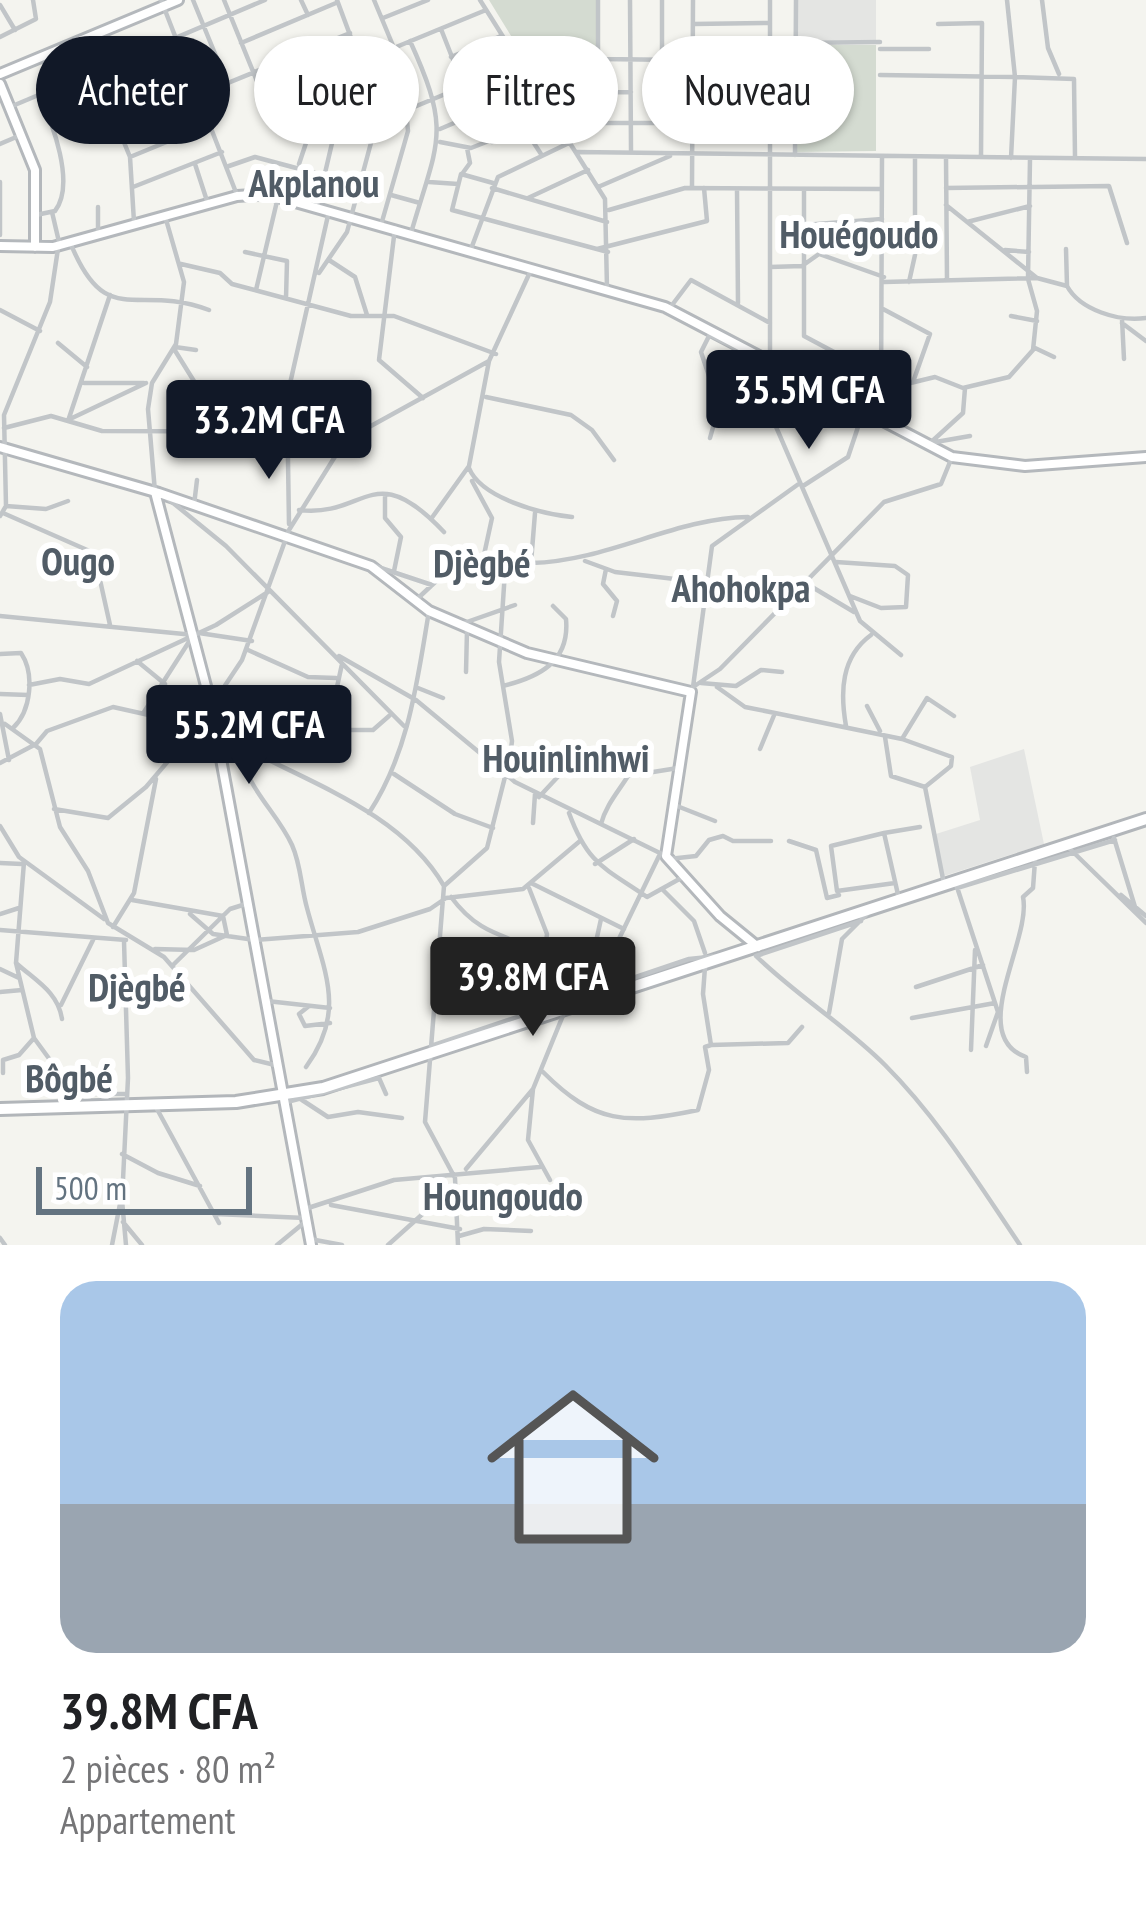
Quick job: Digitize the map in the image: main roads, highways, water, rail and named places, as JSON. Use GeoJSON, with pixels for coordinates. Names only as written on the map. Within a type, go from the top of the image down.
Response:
{"type":"FeatureCollection","features":[{"type":"Feature","properties":{"kind":"main road"},"geometry":{"type":"LineString","coordinates":[[0,1109],[65,1100],[126,1099],[154,1104],[283,1100],[335,1089],[433,1049],[1114,835],[1146,819]]}},
{"type":"Feature","properties":{"kind":"district","name":"Akplanou"},"geometry":{"type":"Point","coordinates":[314,182]}},
{"type":"Feature","properties":{"kind":"district","name":"Houégoudo"},"geometry":{"type":"Point","coordinates":[859,233]}},
{"type":"Feature","properties":{"kind":"district","name":"Ougo"},"geometry":{"type":"Point","coordinates":[78,560]}},
{"type":"Feature","properties":{"kind":"district","name":"Djègbé"},"geometry":{"type":"Point","coordinates":[482,562]}},
{"type":"Feature","properties":{"kind":"district","name":"Ahohokpa"},"geometry":{"type":"Point","coordinates":[741,587]}},
{"type":"Feature","properties":{"kind":"district","name":"Houinlinhwi"},"geometry":{"type":"Point","coordinates":[566,757]}},
{"type":"Feature","properties":{"kind":"district","name":"Djègbé"},"geometry":{"type":"Point","coordinates":[137,986]}},
{"type":"Feature","properties":{"kind":"district","name":"Bôgbé"},"geometry":{"type":"Point","coordinates":[69,1077]}},
{"type":"Feature","properties":{"kind":"district","name":"Houngoudo"},"geometry":{"type":"Point","coordinates":[503,1195]}}]}
